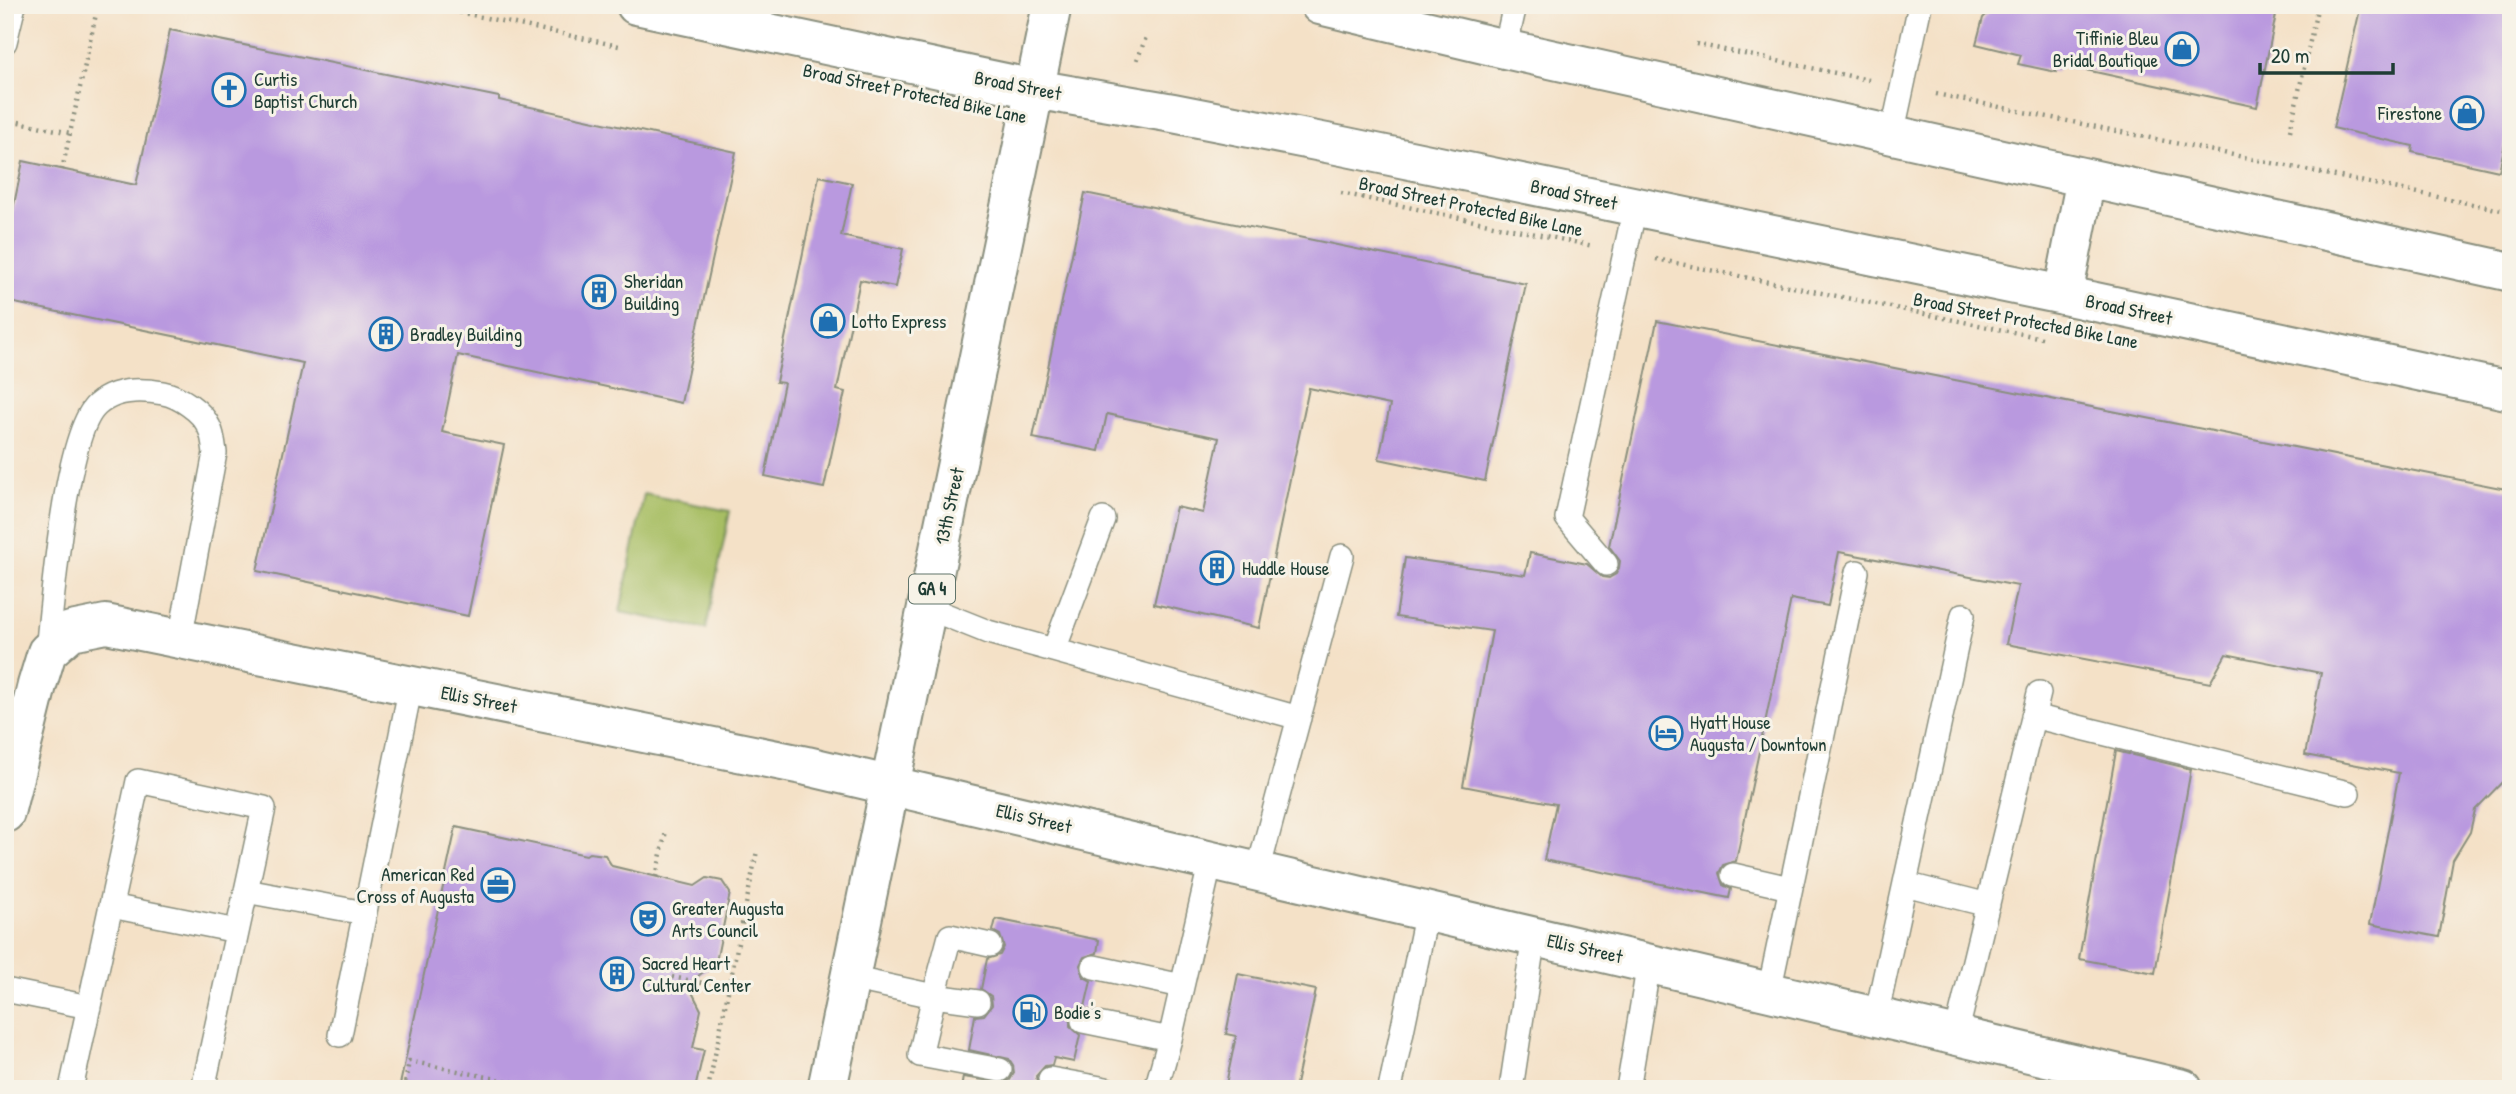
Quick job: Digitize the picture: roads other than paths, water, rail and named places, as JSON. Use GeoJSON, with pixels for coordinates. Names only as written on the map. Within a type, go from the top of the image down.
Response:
{"type":"FeatureCollection","features":[{"type":"Feature","properties":{"kind":"main road","name":"Broad Street"},"geometry":{"type":"LineString","coordinates":[[636,5],[1034,89],[1186,115],[2063,295],[2511,391]]}},
{"type":"Feature","properties":{"kind":"main road","name":"13th Street"},"geometry":{"type":"LineString","coordinates":[[827,1089],[1052,5]]}},
{"type":"Feature","properties":{"kind":"main road"},"geometry":{"type":"LineString","coordinates":[[1320,5],[1505,49],[2511,272]]}},
{"type":"Feature","properties":{"kind":"main road"},"geometry":{"type":"LineString","coordinates":[[2063,295],[2086,178]]}},
{"type":"Feature","properties":{"kind":"main road","name":"Ellis Street"},"geometry":{"type":"LineString","coordinates":[[47,652],[71,631],[106,624],[411,685],[891,785],[2183,1089]]}},
{"type":"Feature","properties":{"kind":"main road"},"geometry":{"type":"LineString","coordinates":[[5,813],[47,652]]}},
{"type":"Feature","properties":{"kind":"lane"},"geometry":{"type":"LineString","coordinates":[[5,42],[15,5]]}},
{"type":"Feature","properties":{"kind":"lane"},"geometry":{"type":"LineString","coordinates":[[1505,49],[1515,5]]}},
{"type":"Feature","properties":{"kind":"lane"},"geometry":{"type":"LineString","coordinates":[[1892,135],[1920,5]]}},
{"type":"Feature","properties":{"kind":"lane"},"geometry":{"type":"LineString","coordinates":[[1606,564],[1567,518],[1635,207]]}},
{"type":"Feature","properties":{"kind":"lane"},"geometry":{"type":"LineString","coordinates":[[47,652],[58,541],[81,428],[97,405],[120,393],[144,390],[169,394],[191,406],[209,426],[215,453],[180,639]]}},
{"type":"Feature","properties":{"kind":"lane"},"geometry":{"type":"LineString","coordinates":[[1054,650],[1103,519]]}},
{"type":"Feature","properties":{"kind":"lane"},"geometry":{"type":"LineString","coordinates":[[1258,871],[1342,556]]}},
{"type":"Feature","properties":{"kind":"lane"},"geometry":{"type":"LineString","coordinates":[[1769,992],[1857,572]]}},
{"type":"Feature","properties":{"kind":"lane"},"geometry":{"type":"LineString","coordinates":[[928,608],[988,632],[1298,719]]}},
{"type":"Feature","properties":{"kind":"lane"},"geometry":{"type":"LineString","coordinates":[[1876,1017],[1963,615]]}},
{"type":"Feature","properties":{"kind":"lane"},"geometry":{"type":"LineString","coordinates":[[340,1035],[411,685]]}},
{"type":"Feature","properties":{"kind":"lane"},"geometry":{"type":"LineString","coordinates":[[1956,1035],[2039,693]]}},
{"type":"Feature","properties":{"kind":"lane"},"geometry":{"type":"LineString","coordinates":[[2033,716],[2348,793]]}},
{"type":"Feature","properties":{"kind":"lane"},"geometry":{"type":"LineString","coordinates":[[71,1089],[138,780],[264,808],[203,1089]]}},
{"type":"Feature","properties":{"kind":"lane"},"geometry":{"type":"LineString","coordinates":[[1156,1089],[1211,860]]}},
{"type":"Feature","properties":{"kind":"lane"},"geometry":{"type":"LineString","coordinates":[[1733,875],[1790,888]]}},
{"type":"Feature","properties":{"kind":"lane"},"geometry":{"type":"LineString","coordinates":[[1905,884],[1987,905]]}},
{"type":"Feature","properties":{"kind":"lane"},"geometry":{"type":"LineString","coordinates":[[246,891],[365,914]]}},
{"type":"Feature","properties":{"kind":"lane"},"geometry":{"type":"LineString","coordinates":[[111,906],[237,931]]}},
{"type":"Feature","properties":{"kind":"lane"},"geometry":{"type":"LineString","coordinates":[[1390,1089],[1427,911]]}},
{"type":"Feature","properties":{"kind":"lane"},"geometry":{"type":"LineString","coordinates":[[990,945],[950,936],[920,1055],[1000,1070]]}},
{"type":"Feature","properties":{"kind":"lane"},"geometry":{"type":"LineString","coordinates":[[1511,1089],[1534,936]]}},
{"type":"Feature","properties":{"kind":"lane"},"geometry":{"type":"LineString","coordinates":[[1628,1089],[1649,963]]}},
{"type":"Feature","properties":{"kind":"lane"},"geometry":{"type":"LineString","coordinates":[[1094,967],[1182,986]]}},
{"type":"Feature","properties":{"kind":"lane"},"geometry":{"type":"LineString","coordinates":[[850,978],[934,996],[978,1002]]}},
{"type":"Feature","properties":{"kind":"lane"},"geometry":{"type":"LineString","coordinates":[[5,990],[89,1007]]}},
{"type":"Feature","properties":{"kind":"lane"},"geometry":{"type":"LineString","coordinates":[[1083,1021],[1170,1039]]}},
{"type":"Feature","properties":{"kind":"lane"},"geometry":{"type":"LineString","coordinates":[[1050,1079],[1106,1089]]}},
{"type":"Feature","properties":{"kind":"place","name":"Tiffinie Bleu Bridal Boutique"},"geometry":{"type":"Point","coordinates":[2182,49]}},
{"type":"Feature","properties":{"kind":"place","name":"Curtis Baptist Church"},"geometry":{"type":"Point","coordinates":[229,90]}},
{"type":"Feature","properties":{"kind":"place","name":"Firestone"},"geometry":{"type":"Point","coordinates":[2467,113]}},
{"type":"Feature","properties":{"kind":"place","name":"Sheridan Building"},"geometry":{"type":"Point","coordinates":[599,292]}},
{"type":"Feature","properties":{"kind":"place","name":"Lotto Express"},"geometry":{"type":"Point","coordinates":[828,321]}},
{"type":"Feature","properties":{"kind":"place","name":"Bradley Building"},"geometry":{"type":"Point","coordinates":[386,334]}},
{"type":"Feature","properties":{"kind":"place","name":"Huddle House"},"geometry":{"type":"Point","coordinates":[1217,568]}},
{"type":"Feature","properties":{"kind":"place","name":"Hyatt House Augusta / Downtown"},"geometry":{"type":"Point","coordinates":[1666,733]}},
{"type":"Feature","properties":{"kind":"place","name":"American Red Cross of Augusta"},"geometry":{"type":"Point","coordinates":[498,885]}},
{"type":"Feature","properties":{"kind":"place","name":"Greater Augusta Arts Council"},"geometry":{"type":"Point","coordinates":[648,919]}},
{"type":"Feature","properties":{"kind":"place","name":"Sacred Heart Cultural Center"},"geometry":{"type":"Point","coordinates":[617,974]}},
{"type":"Feature","properties":{"kind":"place","name":"Bodie's"},"geometry":{"type":"Point","coordinates":[1030,1012]}}]}
